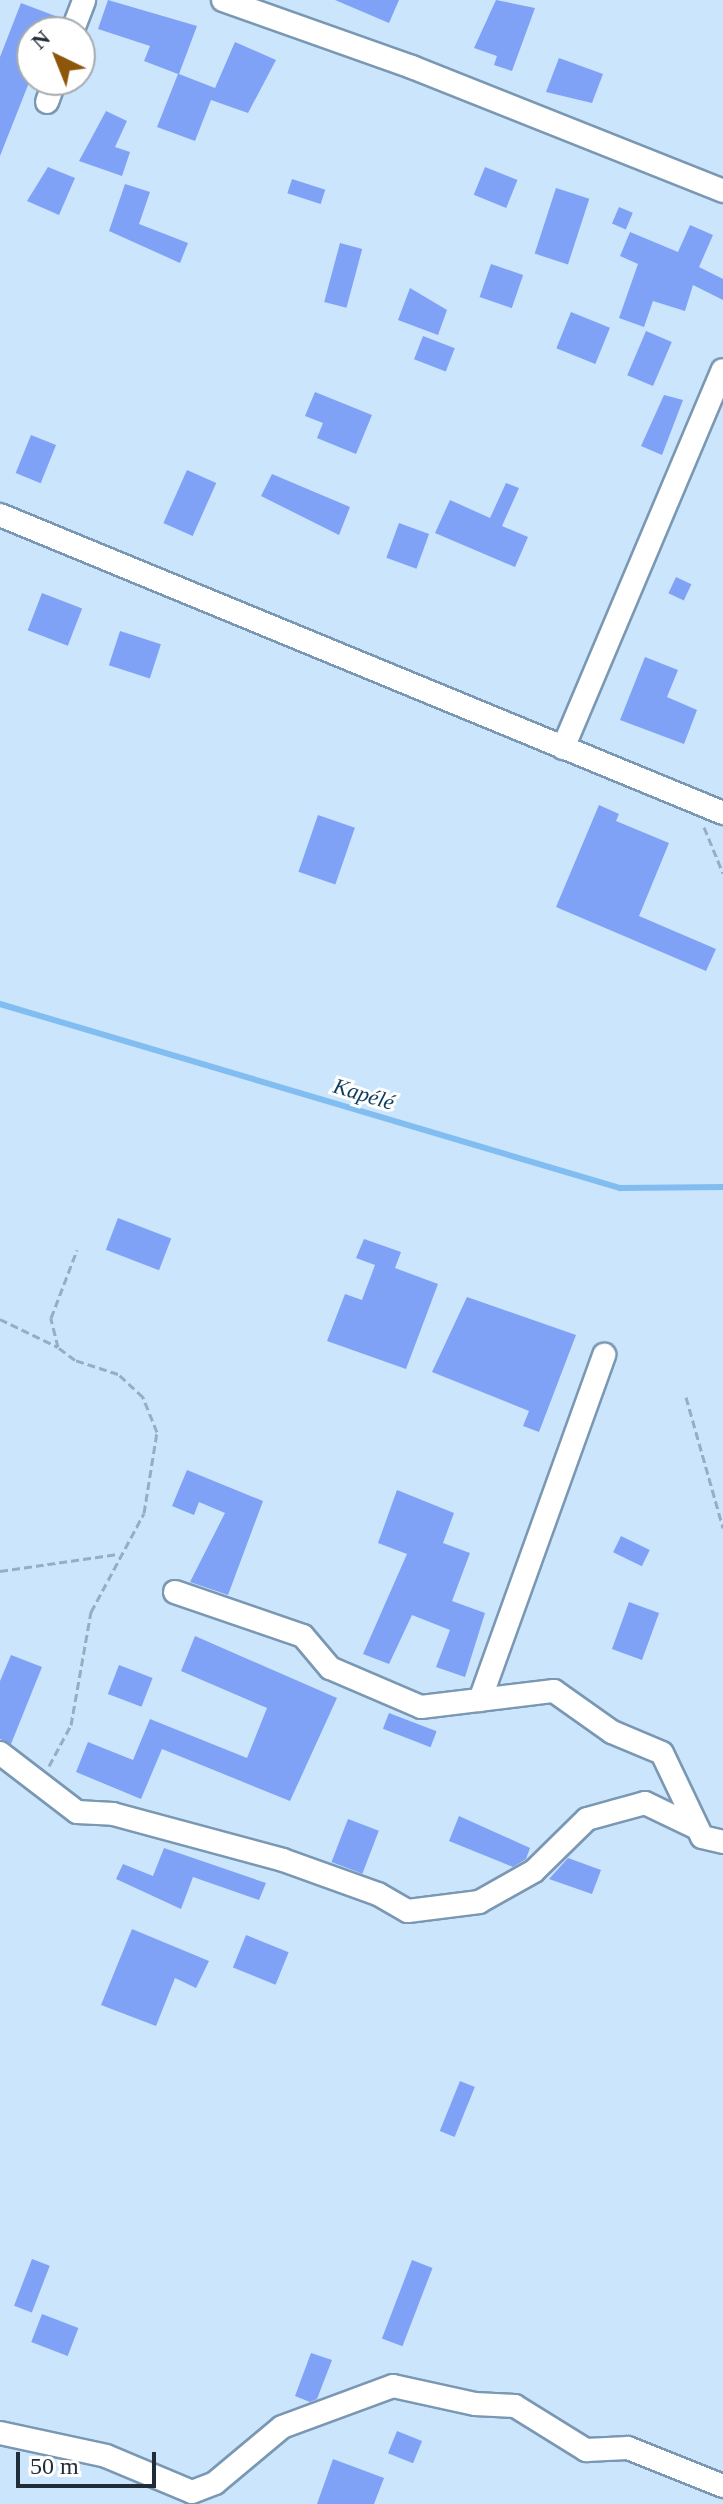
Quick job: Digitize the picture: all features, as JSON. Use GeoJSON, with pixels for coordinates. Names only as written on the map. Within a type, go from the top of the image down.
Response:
{"type":"FeatureCollection","features":[{"type":"Feature","properties":{"kind":"street"},"geometry":{"type":"LineString","coordinates":[[223,0],[412,67],[723,191]]}},
{"type":"Feature","properties":{"kind":"street"},"geometry":{"type":"LineString","coordinates":[[47,102],[49,96]]}},
{"type":"Feature","properties":{"kind":"street"},"geometry":{"type":"LineString","coordinates":[[563,748],[723,370]]}},
{"type":"Feature","properties":{"kind":"street"},"geometry":{"type":"LineString","coordinates":[[0,515],[723,813]]}},
{"type":"Feature","properties":{"kind":"street"},"geometry":{"type":"LineString","coordinates":[[480,1700],[604,1355]]}},
{"type":"Feature","properties":{"kind":"street"},"geometry":{"type":"LineString","coordinates":[[175,1592],[303,1636],[330,1668],[421,1707],[554,1691],[612,1732],[662,1753],[702,1837],[723,1842]]}},
{"type":"Feature","properties":{"kind":"street"},"geometry":{"type":"LineString","coordinates":[[0,1753],[77,1812],[113,1814],[283,1860],[378,1894],[408,1911],[479,1902],[534,1871],[587,1819],[645,1803],[697,1828]]}},
{"type":"Feature","properties":{"kind":"street"},"geometry":{"type":"LineString","coordinates":[[0,2433],[106,2456],[192,2492],[215,2483],[282,2427],[393,2386],[475,2404],[515,2406],[586,2450],[628,2448],[723,2486]]}},
{"type":"Feature","properties":{"kind":"path"},"geometry":{"type":"LineString","coordinates":[[694,801],[723,873]]}},
{"type":"Feature","properties":{"kind":"path"},"geometry":{"type":"LineString","coordinates":[[58,1347],[51,1318],[77,1250]]}},
{"type":"Feature","properties":{"kind":"path"},"geometry":{"type":"LineString","coordinates":[[0,1319],[58,1347],[75,1360],[118,1374],[143,1397],[157,1432],[144,1513],[118,1554],[91,1612],[71,1725],[40,1781]]}},
{"type":"Feature","properties":{"kind":"path"},"geometry":{"type":"LineString","coordinates":[[686,1397],[723,1528]]}},
{"type":"Feature","properties":{"kind":"path"},"geometry":{"type":"LineString","coordinates":[[0,1571],[118,1554]]}},
{"type":"Feature","properties":{"kind":"building"},"geometry":{"type":"Polygon","coordinates":[[[108,0],[197,26],[179,74],[215,88],[235,42],[276,60],[248,113],[211,100],[195,141],[157,127],[178,74],[144,61],[150,46],[98,29],[108,0]]]}},
{"type":"Feature","properties":{"kind":"building"},"geometry":{"type":"Polygon","coordinates":[[[335,0],[399,0],[389,23],[335,0]]]}},
{"type":"Feature","properties":{"kind":"building"},"geometry":{"type":"Polygon","coordinates":[[[496,0],[535,8],[512,71],[494,65],[497,56],[474,48],[496,0]]]}},
{"type":"Feature","properties":{"kind":"building"},"geometry":{"type":"Polygon","coordinates":[[[21,3],[55,16],[16,16],[16,96],[24,96],[0,156],[0,57],[21,3]]]}},
{"type":"Feature","properties":{"kind":"building"},"geometry":{"type":"Polygon","coordinates":[[[559,58],[603,74],[592,103],[546,92],[559,58]]]}},
{"type":"Feature","properties":{"kind":"building"},"geometry":{"type":"Polygon","coordinates":[[[106,111],[127,121],[115,147],[130,152],[122,176],[79,161],[106,111]]]}},
{"type":"Feature","properties":{"kind":"building"},"geometry":{"type":"Polygon","coordinates":[[[48,167],[75,178],[59,215],[27,201],[48,167]]]}},
{"type":"Feature","properties":{"kind":"building"},"geometry":{"type":"Polygon","coordinates":[[[485,167],[517,180],[506,208],[474,195],[485,167]]]}},
{"type":"Feature","properties":{"kind":"building"},"geometry":{"type":"Polygon","coordinates":[[[292,179],[325,190],[321,204],[287,193],[292,179]]]}},
{"type":"Feature","properties":{"kind":"building"},"geometry":{"type":"Polygon","coordinates":[[[125,184],[150,192],[139,224],[188,243],[180,263],[109,231],[125,184]]]}},
{"type":"Feature","properties":{"kind":"building"},"geometry":{"type":"Polygon","coordinates":[[[556,188],[589,199],[568,264],[535,254],[556,188]]]}},
{"type":"Feature","properties":{"kind":"building"},"geometry":{"type":"Polygon","coordinates":[[[619,207],[633,213],[626,229],[612,224],[619,207]]]}},
{"type":"Feature","properties":{"kind":"building"},"geometry":{"type":"Polygon","coordinates":[[[690,225],[713,235],[699,267],[723,279],[723,300],[693,285],[685,311],[653,301],[644,327],[619,318],[638,264],[620,256],[630,232],[678,252],[690,225]]]}},
{"type":"Feature","properties":{"kind":"building"},"geometry":{"type":"Polygon","coordinates":[[[340,243],[362,249],[346,308],[324,302],[340,243]]]}},
{"type":"Feature","properties":{"kind":"building"},"geometry":{"type":"Polygon","coordinates":[[[491,264],[523,275],[512,308],[480,297],[491,264]]]}},
{"type":"Feature","properties":{"kind":"building"},"geometry":{"type":"Polygon","coordinates":[[[410,288],[447,310],[438,335],[398,320],[410,288]]]}},
{"type":"Feature","properties":{"kind":"building"},"geometry":{"type":"Polygon","coordinates":[[[571,312],[610,328],[595,364],[556,348],[571,312]]]}},
{"type":"Feature","properties":{"kind":"building"},"geometry":{"type":"Polygon","coordinates":[[[646,331],[672,342],[653,386],[627,375],[646,331]]]}},
{"type":"Feature","properties":{"kind":"building"},"geometry":{"type":"Polygon","coordinates":[[[423,336],[455,348],[446,372],[414,359],[423,336]]]}},
{"type":"Feature","properties":{"kind":"building"},"geometry":{"type":"Polygon","coordinates":[[[315,392],[372,415],[356,454],[317,438],[323,423],[305,416],[315,392]]]}},
{"type":"Feature","properties":{"kind":"building"},"geometry":{"type":"Polygon","coordinates":[[[664,395],[683,400],[662,455],[641,446],[664,395]]]}},
{"type":"Feature","properties":{"kind":"building"},"geometry":{"type":"Polygon","coordinates":[[[31,435],[56,445],[41,483],[16,473],[31,435]]]}},
{"type":"Feature","properties":{"kind":"building"},"geometry":{"type":"Polygon","coordinates":[[[187,470],[216,483],[193,536],[163,523],[187,470]]]}},
{"type":"Feature","properties":{"kind":"building"},"geometry":{"type":"Polygon","coordinates":[[[272,474],[350,507],[339,535],[261,496],[272,474]]]}},
{"type":"Feature","properties":{"kind":"building"},"geometry":{"type":"Polygon","coordinates":[[[506,483],[519,488],[502,526],[528,537],[515,567],[435,533],[450,500],[490,518],[506,483]]]}},
{"type":"Feature","properties":{"kind":"building"},"geometry":{"type":"Polygon","coordinates":[[[399,523],[429,534],[416,569],[386,558],[399,523]]]}},
{"type":"Feature","properties":{"kind":"building"},"geometry":{"type":"Polygon","coordinates":[[[676,577],[691,584],[684,600],[668,593],[676,577]]]}},
{"type":"Feature","properties":{"kind":"building"},"geometry":{"type":"Polygon","coordinates":[[[42,593],[82,608],[68,646],[28,630],[42,593]]]}},
{"type":"Feature","properties":{"kind":"building"},"geometry":{"type":"Polygon","coordinates":[[[120,631],[161,644],[150,679],[109,665],[120,631]]]}},
{"type":"Feature","properties":{"kind":"building"},"geometry":{"type":"Polygon","coordinates":[[[645,657],[678,670],[667,697],[697,710],[684,744],[620,720],[645,657]]]}},
{"type":"Feature","properties":{"kind":"building"},"geometry":{"type":"Polygon","coordinates":[[[599,805],[619,814],[616,821],[669,843],[639,916],[716,949],[706,971],[556,907],[599,805]]]}},
{"type":"Feature","properties":{"kind":"building"},"geometry":{"type":"Polygon","coordinates":[[[318,815],[355,828],[335,884],[298,872],[318,815]]]}},
{"type":"Feature","properties":{"kind":"building"},"geometry":{"type":"Polygon","coordinates":[[[118,1218],[171,1238],[159,1270],[106,1250],[118,1218]]]}},
{"type":"Feature","properties":{"kind":"building"},"geometry":{"type":"Polygon","coordinates":[[[364,1239],[401,1252],[395,1268],[438,1284],[406,1369],[327,1341],[345,1294],[362,1300],[375,1265],[356,1258],[364,1239]]]}},
{"type":"Feature","properties":{"kind":"building"},"geometry":{"type":"Polygon","coordinates":[[[467,1297],[576,1335],[539,1432],[523,1426],[529,1411],[432,1372],[467,1297]]]}},
{"type":"Feature","properties":{"kind":"building"},"geometry":{"type":"Polygon","coordinates":[[[187,1470],[263,1501],[228,1595],[190,1582],[225,1513],[199,1502],[194,1515],[172,1506],[187,1470]]]}},
{"type":"Feature","properties":{"kind":"building"},"geometry":{"type":"Polygon","coordinates":[[[397,1490],[454,1513],[443,1543],[470,1553],[452,1601],[485,1613],[465,1677],[436,1667],[450,1630],[412,1615],[389,1664],[363,1654],[407,1554],[378,1543],[397,1490]]]}},
{"type":"Feature","properties":{"kind":"building"},"geometry":{"type":"Polygon","coordinates":[[[621,1536],[650,1550],[642,1566],[613,1552],[621,1536]]]}},
{"type":"Feature","properties":{"kind":"building"},"geometry":{"type":"Polygon","coordinates":[[[629,1602],[659,1613],[642,1660],[612,1649],[629,1602]]]}},
{"type":"Feature","properties":{"kind":"building"},"geometry":{"type":"Polygon","coordinates":[[[195,1636],[337,1698],[290,1801],[162,1749],[141,1799],[76,1772],[88,1742],[133,1760],[150,1719],[247,1758],[267,1708],[181,1671],[195,1636]]]}},
{"type":"Feature","properties":{"kind":"building"},"geometry":{"type":"Polygon","coordinates":[[[11,1655],[42,1667],[11,1744],[0,1739],[0,1681],[11,1655]]]}},
{"type":"Feature","properties":{"kind":"building"},"geometry":{"type":"Polygon","coordinates":[[[119,1665],[153,1678],[141,1707],[108,1694],[119,1665]]]}},
{"type":"Feature","properties":{"kind":"building"},"geometry":{"type":"Polygon","coordinates":[[[389,1713],[437,1731],[431,1747],[383,1729],[389,1713]]]}},
{"type":"Feature","properties":{"kind":"building"},"geometry":{"type":"Polygon","coordinates":[[[459,1816],[530,1848],[526,1859],[513,1867],[449,1841],[459,1816]]]}},
{"type":"Feature","properties":{"kind":"building"},"geometry":{"type":"Polygon","coordinates":[[[348,1819],[379,1831],[362,1874],[332,1862],[348,1819]]]}},
{"type":"Feature","properties":{"kind":"building"},"geometry":{"type":"Polygon","coordinates":[[[164,1848],[266,1883],[259,1900],[193,1877],[181,1909],[116,1879],[123,1864],[153,1876],[164,1848]]]}},
{"type":"Feature","properties":{"kind":"building"},"geometry":{"type":"Polygon","coordinates":[[[568,1858],[601,1870],[592,1894],[549,1879],[568,1858]]]}},
{"type":"Feature","properties":{"kind":"building"},"geometry":{"type":"Polygon","coordinates":[[[132,1929],[209,1961],[196,1988],[175,1978],[156,2026],[101,2005],[132,1929]]]}},
{"type":"Feature","properties":{"kind":"building"},"geometry":{"type":"Polygon","coordinates":[[[246,1935],[289,1952],[276,1985],[233,1967],[246,1935]]]}},
{"type":"Feature","properties":{"kind":"building"},"geometry":{"type":"Polygon","coordinates":[[[460,2081],[475,2087],[455,2137],[440,2131],[460,2081]]]}},
{"type":"Feature","properties":{"kind":"building"},"geometry":{"type":"Polygon","coordinates":[[[32,2259],[50,2266],[32,2312],[14,2306],[32,2259]]]}},
{"type":"Feature","properties":{"kind":"building"},"geometry":{"type":"Polygon","coordinates":[[[412,2260],[433,2268],[402,2346],[382,2338],[412,2260]]]}},
{"type":"Feature","properties":{"kind":"building"},"geometry":{"type":"Polygon","coordinates":[[[42,2314],[78,2328],[68,2356],[31,2342],[42,2314]]]}},
{"type":"Feature","properties":{"kind":"building"},"geometry":{"type":"Polygon","coordinates":[[[311,2353],[332,2360],[317,2399],[310,2402],[295,2396],[311,2353]]]}},
{"type":"Feature","properties":{"kind":"building"},"geometry":{"type":"Polygon","coordinates":[[[397,2431],[422,2441],[413,2463],[388,2453],[397,2431]]]}},
{"type":"Feature","properties":{"kind":"building"},"geometry":{"type":"Polygon","coordinates":[[[333,2459],[384,2478],[374,2504],[317,2504],[333,2459]]]}},
{"type":"Feature","properties":{"kind":"waterway","name":"Kapélé"},"geometry":{"type":"LineString","coordinates":[[0,1004],[620,1188],[723,1187]]}}]}
